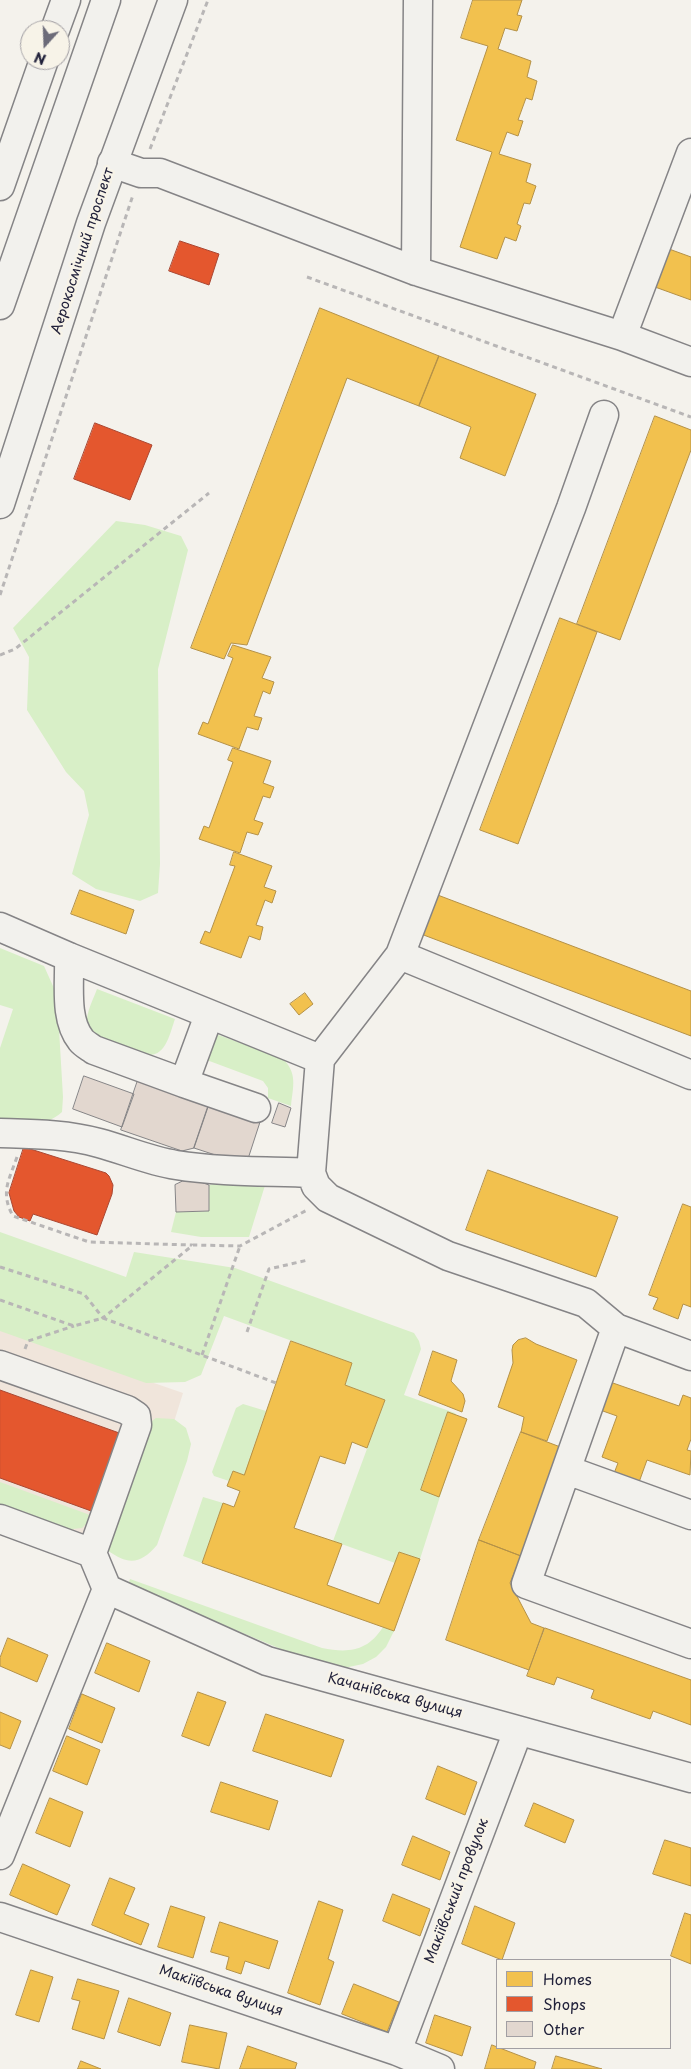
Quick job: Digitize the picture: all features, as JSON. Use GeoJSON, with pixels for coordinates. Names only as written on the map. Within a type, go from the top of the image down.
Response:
{"type":"FeatureCollection","features":[{"type":"Feature","properties":{"kind":"street"},"geometry":{"type":"LineString","coordinates":[[59,20],[66,0]]}},
{"type":"Feature","properties":{"kind":"street"},"geometry":{"type":"LineString","coordinates":[[0,306],[106,0]]}},
{"type":"Feature","properties":{"kind":"street","name":"Аерокосмічний проспект"},"geometry":{"type":"LineString","coordinates":[[0,504],[112,163],[173,0]]}},
{"type":"Feature","properties":{"kind":"street"},"geometry":{"type":"LineString","coordinates":[[416,271],[418,0]]}},
{"type":"Feature","properties":{"kind":"street"},"geometry":{"type":"LineString","coordinates":[[0,186],[41,70]]}},
{"type":"Feature","properties":{"kind":"street"},"geometry":{"type":"LineString","coordinates":[[622,336],[691,153]]}},
{"type":"Feature","properties":{"kind":"street"},"geometry":{"type":"LineString","coordinates":[[112,163],[141,173],[160,173],[416,271],[622,336],[691,362]]}},
{"type":"Feature","properties":{"kind":"street"},"geometry":{"type":"LineString","coordinates":[[604,416],[568,517],[400,955],[320,1059],[310,1173],[316,1186],[328,1198],[448,1256],[586,1303],[616,1328],[691,1356]]}},
{"type":"Feature","properties":{"kind":"street"},"geometry":{"type":"LineString","coordinates":[[0,927],[209,1015],[320,1059]]}},
{"type":"Feature","properties":{"kind":"street"},"geometry":{"type":"LineString","coordinates":[[400,955],[691,1075]]}},
{"type":"Feature","properties":{"kind":"street"},"geometry":{"type":"LineString","coordinates":[[69,957],[70,1013],[76,1032],[82,1041],[94,1050],[256,1108]]}},
{"type":"Feature","properties":{"kind":"street"},"geometry":{"type":"LineString","coordinates":[[184,1083],[209,1015]]}},
{"type":"Feature","properties":{"kind":"street"},"geometry":{"type":"LineString","coordinates":[[12,1134],[66,1136],[177,1165],[310,1173]]}},
{"type":"Feature","properties":{"kind":"street"},"geometry":{"type":"LineString","coordinates":[[616,1328],[526,1584],[691,1644]]}},
{"type":"Feature","properties":{"kind":"street"},"geometry":{"type":"LineString","coordinates":[[0,1365],[127,1410],[136,1416],[137,1426],[92,1553],[107,1589],[0,1855]]}},
{"type":"Feature","properties":{"kind":"street"},"geometry":{"type":"LineString","coordinates":[[567,1470],[691,1515]]}},
{"type":"Feature","properties":{"kind":"street"},"geometry":{"type":"LineString","coordinates":[[0,1519],[92,1553]]}},
{"type":"Feature","properties":{"kind":"street","name":"Качанівська вулиця"},"geometry":{"type":"LineString","coordinates":[[107,1589],[267,1661],[691,1778]]}},
{"type":"Feature","properties":{"kind":"street","name":"Макіївський провулок"},"geometry":{"type":"LineString","coordinates":[[397,2050],[518,1730]]}},
{"type":"Feature","properties":{"kind":"street","name":"Макіївська вулиця"},"geometry":{"type":"LineString","coordinates":[[0,1917],[397,2050],[440,2069]]}},
{"type":"Feature","properties":{"kind":"path"},"geometry":{"type":"LineString","coordinates":[[0,595],[141,173],[208,0]]}},
{"type":"Feature","properties":{"kind":"path"},"geometry":{"type":"LineString","coordinates":[[307,277],[691,417]]}},
{"type":"Feature","properties":{"kind":"path"},"geometry":{"type":"LineString","coordinates":[[0,655],[15,649],[209,493]]}},
{"type":"Feature","properties":{"kind":"path"},"geometry":{"type":"LineString","coordinates":[[12,1134],[5,1202],[13,1216],[89,1242],[240,1246],[328,1198]]}},
{"type":"Feature","properties":{"kind":"path"},"geometry":{"type":"LineString","coordinates":[[28,1340],[103,1318],[193,1245]]}},
{"type":"Feature","properties":{"kind":"path"},"geometry":{"type":"LineString","coordinates":[[202,1355],[240,1246]]}},
{"type":"Feature","properties":{"kind":"path"},"geometry":{"type":"LineString","coordinates":[[247,1332],[269,1269],[308,1260]]}},
{"type":"Feature","properties":{"kind":"path"},"geometry":{"type":"LineString","coordinates":[[0,1267],[84,1294],[103,1318],[276,1383]]}},
{"type":"Feature","properties":{"kind":"path"},"geometry":{"type":"LineString","coordinates":[[0,1300],[74,1326]]}},
{"type":"Feature","properties":{"kind":"shaded area"},"geometry":{"type":"Polygon","coordinates":[[[0,1330],[183,1393],[131,1559],[0,1511],[0,1330]]]}},
{"type":"Feature","properties":{"kind":"green space"},"geometry":{"type":"Polygon","coordinates":[[[116,521],[145,525],[181,536],[188,550],[158,669],[160,864],[158,893],[140,901],[96,889],[72,874],[89,815],[84,791],[66,772],[27,710],[29,657],[13,628],[116,521]]]}},
{"type":"Feature","properties":{"kind":"green space"},"geometry":{"type":"Polygon","coordinates":[[[0,948],[44,966],[57,995],[63,1097],[62,1112],[48,1121],[33,1125],[0,1127],[0,1048],[13,1009],[0,1005],[0,948]]]}},
{"type":"Feature","properties":{"kind":"green space"},"geometry":{"type":"Polygon","coordinates":[[[97,989],[175,1019],[163,1048],[153,1055],[147,1055],[122,1048],[95,1035],[90,1030],[87,1019],[97,989]]]}},
{"type":"Feature","properties":{"kind":"green space"},"geometry":{"type":"Polygon","coordinates":[[[213,1033],[282,1058],[290,1069],[293,1080],[291,1106],[268,1098],[268,1088],[263,1081],[204,1059],[213,1033]]]}},
{"type":"Feature","properties":{"kind":"green space"},"geometry":{"type":"Polygon","coordinates":[[[257,1175],[267,1179],[249,1237],[201,1237],[171,1232],[176,1212],[209,1211],[209,1185],[257,1175]]]}},
{"type":"Feature","properties":{"kind":"green space"},"geometry":{"type":"Polygon","coordinates":[[[0,1232],[126,1277],[134,1252],[235,1268],[414,1333],[421,1349],[404,1395],[455,1413],[463,1425],[420,1559],[399,1552],[395,1563],[333,1541],[385,1400],[345,1385],[352,1363],[224,1316],[201,1375],[185,1382],[146,1383],[0,1331],[0,1232]]]}},
{"type":"Feature","properties":{"kind":"green space"},"geometry":{"type":"Polygon","coordinates":[[[243,1404],[266,1411],[244,1475],[233,1471],[229,1481],[214,1476],[212,1472],[236,1408],[243,1404]]]}},
{"type":"Feature","properties":{"kind":"green space"},"geometry":{"type":"Polygon","coordinates":[[[156,1418],[174,1419],[186,1428],[191,1444],[187,1461],[157,1545],[145,1556],[134,1561],[128,1560],[114,1555],[107,1550],[144,1427],[156,1418]]]}},
{"type":"Feature","properties":{"kind":"green space"},"geometry":{"type":"Polygon","coordinates":[[[0,1482],[90,1515],[89,1521],[82,1528],[63,1530],[0,1507],[0,1482]]]}},
{"type":"Feature","properties":{"kind":"green space"},"geometry":{"type":"Polygon","coordinates":[[[203,1497],[223,1503],[202,1563],[183,1556],[203,1497]]]}},
{"type":"Feature","properties":{"kind":"green space"},"geometry":{"type":"Polygon","coordinates":[[[130,1579],[322,1648],[356,1649],[370,1642],[383,1627],[394,1631],[386,1647],[376,1657],[363,1664],[344,1668],[320,1663],[288,1652],[128,1585],[130,1579]]]}},
{"type":"Feature","properties":{"kind":"building: Homes"},"geometry":{"type":"Polygon","coordinates":[[[473,0],[522,0],[517,15],[522,16],[517,31],[505,28],[498,49],[531,61],[527,77],[537,81],[532,100],[526,98],[518,120],[523,121],[518,136],[507,132],[499,154],[531,164],[526,182],[536,186],[530,204],[524,203],[517,224],[521,226],[516,241],[505,237],[497,259],[460,247],[492,152],[456,140],[488,46],[461,38],[473,0]]]}},
{"type":"Feature","properties":{"kind":"building: Homes"},"geometry":{"type":"Polygon","coordinates":[[[669,249],[691,257],[691,300],[655,287],[669,249]]]}},
{"type":"Feature","properties":{"kind":"building: Homes"},"geometry":{"type":"Polygon","coordinates":[[[320,308],[439,356],[419,406],[347,378],[247,645],[231,643],[224,659],[191,648],[320,308]]]}},
{"type":"Feature","properties":{"kind":"building: Homes"},"geometry":{"type":"Polygon","coordinates":[[[439,356],[536,394],[505,476],[460,458],[471,427],[419,406],[439,356]]]}},
{"type":"Feature","properties":{"kind":"building: Homes"},"geometry":{"type":"Polygon","coordinates":[[[655,416],[691,430],[691,450],[620,640],[577,624],[655,416]]]}},
{"type":"Feature","properties":{"kind":"building: Homes"},"geometry":{"type":"Polygon","coordinates":[[[560,618],[597,632],[518,844],[480,830],[560,618]]]}},
{"type":"Feature","properties":{"kind":"building: Homes"},"geometry":{"type":"Polygon","coordinates":[[[233,645],[271,657],[262,678],[274,682],[270,694],[263,691],[254,716],[262,718],[258,730],[247,727],[239,749],[198,734],[203,722],[208,724],[233,658],[228,656],[233,645]]]}},
{"type":"Feature","properties":{"kind":"building: Homes"},"geometry":{"type":"Polygon","coordinates":[[[233,748],[271,761],[263,783],[274,787],[270,798],[263,796],[254,820],[263,823],[258,835],[247,832],[240,853],[199,839],[204,826],[209,828],[233,762],[228,760],[233,748]]]}},
{"type":"Feature","properties":{"kind":"building: Homes"},"geometry":{"type":"Polygon","coordinates":[[[234,852],[272,866],[264,887],[276,891],[272,903],[265,900],[256,925],[263,927],[260,940],[249,936],[241,958],[200,943],[205,931],[210,933],[235,866],[230,865],[234,852]]]}},
{"type":"Feature","properties":{"kind":"building: Homes"},"geometry":{"type":"Polygon","coordinates":[[[80,890],[134,910],[126,934],[71,914],[80,890]]]}},
{"type":"Feature","properties":{"kind":"building: Homes"},"geometry":{"type":"Polygon","coordinates":[[[435,894],[691,991],[691,1036],[421,934],[435,894]]]}},
{"type":"Feature","properties":{"kind":"building: Homes"},"geometry":{"type":"Polygon","coordinates":[[[305,993],[313,1004],[299,1015],[290,1004],[305,993]]]}},
{"type":"Feature","properties":{"kind":"building: Homes"},"geometry":{"type":"Polygon","coordinates":[[[488,1170],[618,1217],[596,1277],[466,1230],[488,1170]]]}},
{"type":"Feature","properties":{"kind":"building: Homes"},"geometry":{"type":"Polygon","coordinates":[[[683,1204],[691,1207],[691,1307],[683,1304],[678,1319],[653,1309],[658,1298],[649,1295],[683,1204]]]}},
{"type":"Feature","properties":{"kind":"building: Homes"},"geometry":{"type":"Polygon","coordinates":[[[526,1338],[536,1344],[577,1360],[547,1441],[521,1432],[524,1417],[498,1407],[513,1363],[513,1345],[518,1340],[526,1338]]]}},
{"type":"Feature","properties":{"kind":"building: Homes"},"geometry":{"type":"Polygon","coordinates":[[[291,1341],[352,1363],[345,1385],[385,1400],[367,1448],[352,1442],[345,1464],[320,1456],[294,1528],[342,1544],[327,1585],[379,1604],[399,1552],[420,1559],[394,1631],[202,1563],[223,1503],[234,1507],[240,1491],[227,1486],[233,1471],[244,1475],[291,1341]]]}},
{"type":"Feature","properties":{"kind":"building: Homes"},"geometry":{"type":"Polygon","coordinates":[[[433,1351],[457,1360],[451,1381],[463,1394],[465,1401],[462,1412],[419,1395],[433,1351]]]}},
{"type":"Feature","properties":{"kind":"building: Homes"},"geometry":{"type":"Polygon","coordinates":[[[610,1382],[679,1406],[683,1395],[691,1398],[691,1439],[687,1450],[691,1451],[690,1475],[647,1460],[638,1485],[613,1476],[618,1463],[602,1457],[617,1416],[600,1410],[610,1382]]]}},
{"type":"Feature","properties":{"kind":"building: Homes"},"geometry":{"type":"Polygon","coordinates":[[[448,1412],[467,1419],[439,1497],[421,1490],[448,1412]]]}},
{"type":"Feature","properties":{"kind":"building: Homes"},"geometry":{"type":"Polygon","coordinates":[[[521,1432],[563,1448],[521,1556],[479,1540],[521,1432]]]}},
{"type":"Feature","properties":{"kind":"building: Homes"},"geometry":{"type":"Polygon","coordinates":[[[479,1540],[521,1556],[510,1583],[531,1623],[544,1628],[529,1670],[446,1640],[479,1540]]]}},
{"type":"Feature","properties":{"kind":"building: Homes"},"geometry":{"type":"Polygon","coordinates":[[[545,1628],[691,1680],[691,1725],[653,1711],[650,1719],[591,1698],[594,1690],[557,1677],[554,1685],[527,1676],[545,1628]]]}},
{"type":"Feature","properties":{"kind":"building: Homes"},"geometry":{"type":"Polygon","coordinates":[[[8,1638],[48,1655],[37,1682],[0,1666],[0,1658],[8,1638]]]}},
{"type":"Feature","properties":{"kind":"building: Homes"},"geometry":{"type":"Polygon","coordinates":[[[107,1643],[150,1661],[139,1692],[95,1673],[107,1643]]]}},
{"type":"Feature","properties":{"kind":"building: Homes"},"geometry":{"type":"Polygon","coordinates":[[[198,1692],[226,1702],[209,1746],[182,1736],[198,1692]]]}},
{"type":"Feature","properties":{"kind":"building: Homes"},"geometry":{"type":"Polygon","coordinates":[[[82,1694],[115,1708],[102,1743],[69,1729],[82,1694]]]}},
{"type":"Feature","properties":{"kind":"building: Homes"},"geometry":{"type":"Polygon","coordinates":[[[0,1712],[21,1721],[10,1749],[0,1745],[0,1712]]]}},
{"type":"Feature","properties":{"kind":"building: Homes"},"geometry":{"type":"Polygon","coordinates":[[[266,1714],[344,1740],[331,1777],[253,1751],[266,1714]]]}},
{"type":"Feature","properties":{"kind":"building: Homes"},"geometry":{"type":"Polygon","coordinates":[[[67,1736],[100,1750],[87,1785],[53,1771],[67,1736]]]}},
{"type":"Feature","properties":{"kind":"building: Homes"},"geometry":{"type":"Polygon","coordinates":[[[438,1766],[477,1782],[465,1815],[426,1799],[438,1766]]]}},
{"type":"Feature","properties":{"kind":"building: Homes"},"geometry":{"type":"Polygon","coordinates":[[[221,1782],[278,1801],[269,1830],[211,1812],[221,1782]]]}},
{"type":"Feature","properties":{"kind":"building: Homes"},"geometry":{"type":"Polygon","coordinates":[[[50,1798],[83,1812],[70,1847],[36,1833],[50,1798]]]}},
{"type":"Feature","properties":{"kind":"building: Homes"},"geometry":{"type":"Polygon","coordinates":[[[534,1803],[574,1820],[565,1843],[525,1826],[534,1803]]]}},
{"type":"Feature","properties":{"kind":"building: Homes"},"geometry":{"type":"Polygon","coordinates":[[[413,1836],[450,1852],[440,1880],[402,1865],[413,1836]]]}},
{"type":"Feature","properties":{"kind":"building: Homes"},"geometry":{"type":"Polygon","coordinates":[[[665,1840],[691,1848],[691,1886],[653,1874],[665,1840]]]}},
{"type":"Feature","properties":{"kind":"building: Homes"},"geometry":{"type":"Polygon","coordinates":[[[23,1864],[70,1885],[57,1915],[10,1895],[23,1864]]]}},
{"type":"Feature","properties":{"kind":"building: Homes"},"geometry":{"type":"Polygon","coordinates":[[[110,1878],[135,1888],[124,1914],[149,1924],[141,1945],[92,1925],[110,1878]]]}},
{"type":"Feature","properties":{"kind":"building: Homes"},"geometry":{"type":"Polygon","coordinates":[[[393,1894],[430,1909],[420,1936],[383,1921],[393,1894]]]}},
{"type":"Feature","properties":{"kind":"building: Homes"},"geometry":{"type":"Polygon","coordinates":[[[319,1901],[343,1910],[328,1959],[334,1962],[320,2005],[288,1993],[319,1901]]]}},
{"type":"Feature","properties":{"kind":"building: Homes"},"geometry":{"type":"Polygon","coordinates":[[[171,1906],[205,1917],[193,1958],[158,1947],[171,1906]]]}},
{"type":"Feature","properties":{"kind":"building: Homes"},"geometry":{"type":"Polygon","coordinates":[[[475,1906],[515,1923],[502,1959],[462,1944],[475,1906]]]}},
{"type":"Feature","properties":{"kind":"building: Homes"},"geometry":{"type":"Polygon","coordinates":[[[685,1913],[691,1915],[691,1964],[671,1956],[685,1913]]]}},
{"type":"Feature","properties":{"kind":"building: Homes"},"geometry":{"type":"Polygon","coordinates":[[[220,1922],[278,1941],[269,1969],[245,1961],[241,1974],[226,1969],[229,1957],[211,1952],[220,1922]]]}},
{"type":"Feature","properties":{"kind":"building: Homes"},"geometry":{"type":"Polygon","coordinates":[[[31,1970],[53,1977],[39,2022],[16,2015],[31,1970]]]}},
{"type":"Feature","properties":{"kind":"building: Homes"},"geometry":{"type":"Polygon","coordinates":[[[78,1979],[119,1991],[104,2039],[72,2029],[80,2001],[72,1999],[78,1979]]]}},
{"type":"Feature","properties":{"kind":"building: Homes"},"geometry":{"type":"Polygon","coordinates":[[[354,1984],[399,2002],[387,2032],[342,2014],[354,1984]]]}},
{"type":"Feature","properties":{"kind":"building: Homes"},"geometry":{"type":"Polygon","coordinates":[[[129,1998],[171,2013],[160,2046],[118,2032],[129,1998]]]}},
{"type":"Feature","properties":{"kind":"building: Homes"},"geometry":{"type":"Polygon","coordinates":[[[435,2015],[471,2027],[462,2056],[426,2043],[435,2015]]]}},
{"type":"Feature","properties":{"kind":"building: Homes"},"geometry":{"type":"Polygon","coordinates":[[[190,2025],[227,2033],[219,2069],[182,2062],[190,2025]]]}},
{"type":"Feature","properties":{"kind":"building: Homes"},"geometry":{"type":"Polygon","coordinates":[[[492,2045],[496,2047],[496,2049],[502,2049],[536,2062],[534,2069],[485,2069],[492,2045]]]}},
{"type":"Feature","properties":{"kind":"building: Homes"},"geometry":{"type":"Polygon","coordinates":[[[248,2046],[297,2063],[295,2069],[240,2069],[248,2046]]]}},
{"type":"Feature","properties":{"kind":"building: Homes"},"geometry":{"type":"Polygon","coordinates":[[[556,2056],[602,2069],[552,2069],[556,2056]]]}},
{"type":"Feature","properties":{"kind":"building: Homes"},"geometry":{"type":"Polygon","coordinates":[[[81,2061],[101,2069],[78,2069],[81,2061]]]}},
{"type":"Feature","properties":{"kind":"building: Shops"},"geometry":{"type":"Polygon","coordinates":[[[180,241],[219,254],[209,285],[169,271],[180,241]]]}},
{"type":"Feature","properties":{"kind":"building: Shops"},"geometry":{"type":"Polygon","coordinates":[[[95,423],[152,445],[130,500],[74,479],[95,423]]]}},
{"type":"Feature","properties":{"kind":"building: Shops"},"geometry":{"type":"Polygon","coordinates":[[[24,1147],[106,1173],[109,1176],[113,1185],[112,1194],[97,1235],[33,1214],[30,1221],[19,1217],[14,1211],[9,1193],[24,1147]]]}},
{"type":"Feature","properties":{"kind":"building: Shops"},"geometry":{"type":"Polygon","coordinates":[[[0,1390],[122,1434],[94,1512],[0,1478],[0,1390]]]}},
{"type":"Feature","properties":{"kind":"building: Other"},"geometry":{"type":"Polygon","coordinates":[[[84,1076],[134,1094],[122,1127],[73,1109],[84,1076]]]}},
{"type":"Feature","properties":{"kind":"building: Other"},"geometry":{"type":"Polygon","coordinates":[[[138,1080],[209,1104],[194,1148],[182,1151],[121,1130],[138,1080]]]}},
{"type":"Feature","properties":{"kind":"building: Other"},"geometry":{"type":"Polygon","coordinates":[[[279,1103],[291,1108],[285,1127],[272,1123],[279,1103]]]}},
{"type":"Feature","properties":{"kind":"building: Other"},"geometry":{"type":"Polygon","coordinates":[[[209,1104],[260,1122],[246,1165],[194,1148],[209,1104]]]}},
{"type":"Feature","properties":{"kind":"building: Other"},"geometry":{"type":"Polygon","coordinates":[[[183,1181],[198,1181],[209,1185],[209,1211],[176,1212],[175,1185],[183,1181]]]}}]}
